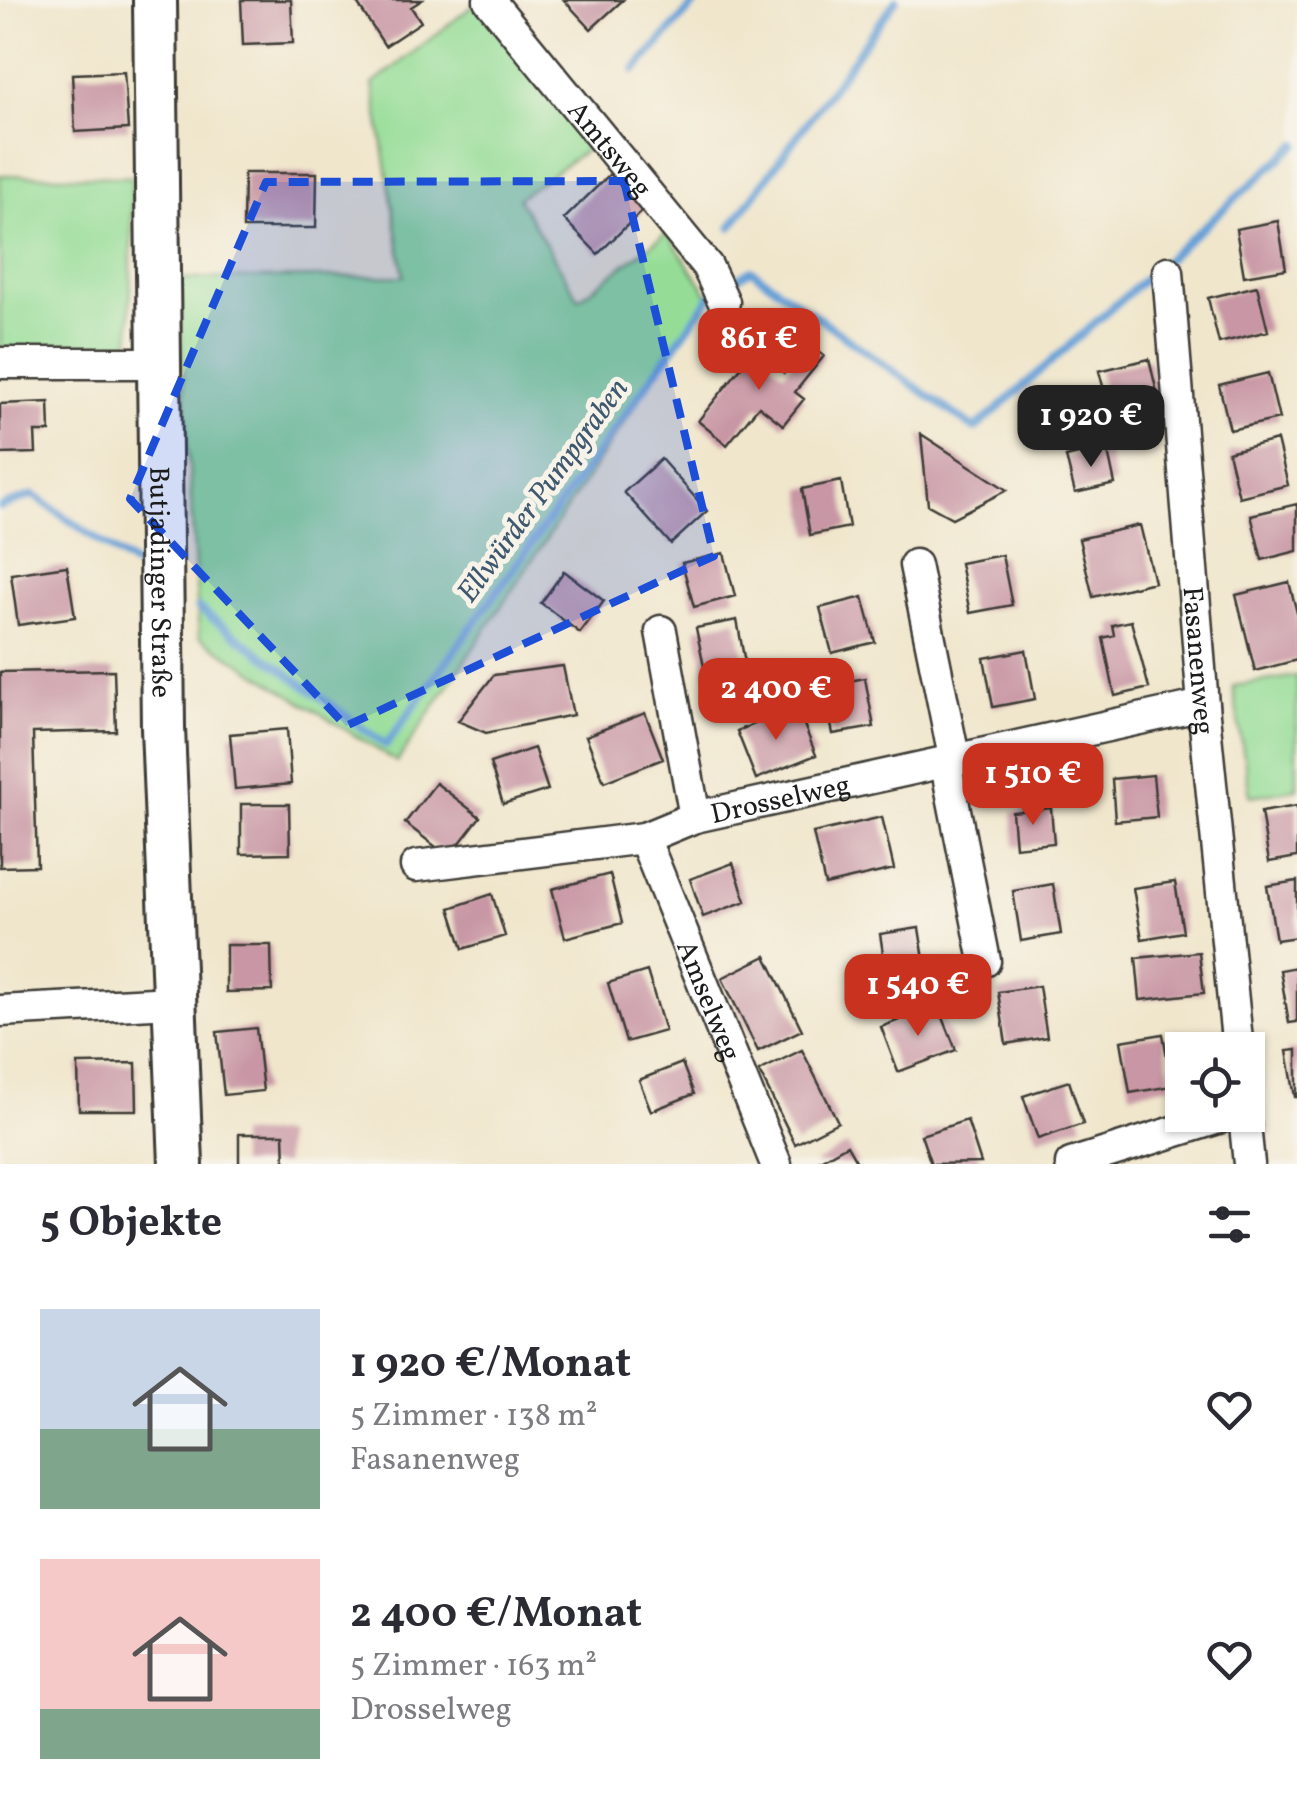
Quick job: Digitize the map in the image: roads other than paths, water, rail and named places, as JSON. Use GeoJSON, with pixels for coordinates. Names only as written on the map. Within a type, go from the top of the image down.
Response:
{"type":"FeatureCollection","features":[{"type":"Feature","properties":{"kind":"main road","name":"Butjadinger Straße"},"geometry":{"type":"LineString","coordinates":[[155,0],[158,363],[172,1002],[181,1164]]}},
{"type":"Feature","properties":{"kind":"street","name":"Amtsweg"},"geometry":{"type":"LineString","coordinates":[[489,0],[707,266],[724,302]]}},
{"type":"Feature","properties":{"kind":"street","name":"Fasanenweg"},"geometry":{"type":"LineString","coordinates":[[1168,272],[1203,705],[1236,1032]]}},
{"type":"Feature","properties":{"kind":"street"},"geometry":{"type":"LineString","coordinates":[[0,364],[158,363]]}},
{"type":"Feature","properties":{"kind":"street"},"geometry":{"type":"LineString","coordinates":[[915,565],[984,961]]}},
{"type":"Feature","properties":{"kind":"street"},"geometry":{"type":"LineString","coordinates":[[661,631],[695,816]]}},
{"type":"Feature","properties":{"kind":"street","name":"Drosselweg"},"geometry":{"type":"LineString","coordinates":[[416,866],[644,838],[695,816],[951,764],[1203,705]]}},
{"type":"Feature","properties":{"kind":"street","name":"Amselweg"},"geometry":{"type":"LineString","coordinates":[[644,838],[776,1164]]}},
{"type":"Feature","properties":{"kind":"street"},"geometry":{"type":"LineString","coordinates":[[0,1010],[172,1002]]}},
{"type":"Feature","properties":{"kind":"street"},"geometry":{"type":"LineString","coordinates":[[1071,1164],[1174,1132]]}},
{"type":"Feature","properties":{"kind":"street"},"geometry":{"type":"LineString","coordinates":[[1245,1132],[1248,1164]]}},
{"type":"Feature","properties":{"kind":"waterway"},"geometry":{"type":"LineString","coordinates":[[635,70],[698,0]]}},
{"type":"Feature","properties":{"kind":"waterway"},"geometry":{"type":"LineString","coordinates":[[731,227],[896,0]]}},
{"type":"Feature","properties":{"kind":"waterway","name":"Ellwürder Pumpgraben"},"geometry":{"type":"LineString","coordinates":[[725,286],[751,270],[975,429],[1297,144]]}},
{"type":"Feature","properties":{"kind":"waterway","name":"Ellwürder Pumpgraben"},"geometry":{"type":"LineString","coordinates":[[198,608],[386,745],[713,293]]}},
{"type":"Feature","properties":{"kind":"waterway","name":"Ellwürder Pumpgraben"},"geometry":{"type":"LineString","coordinates":[[0,507],[33,495],[135,566]]}}]}
